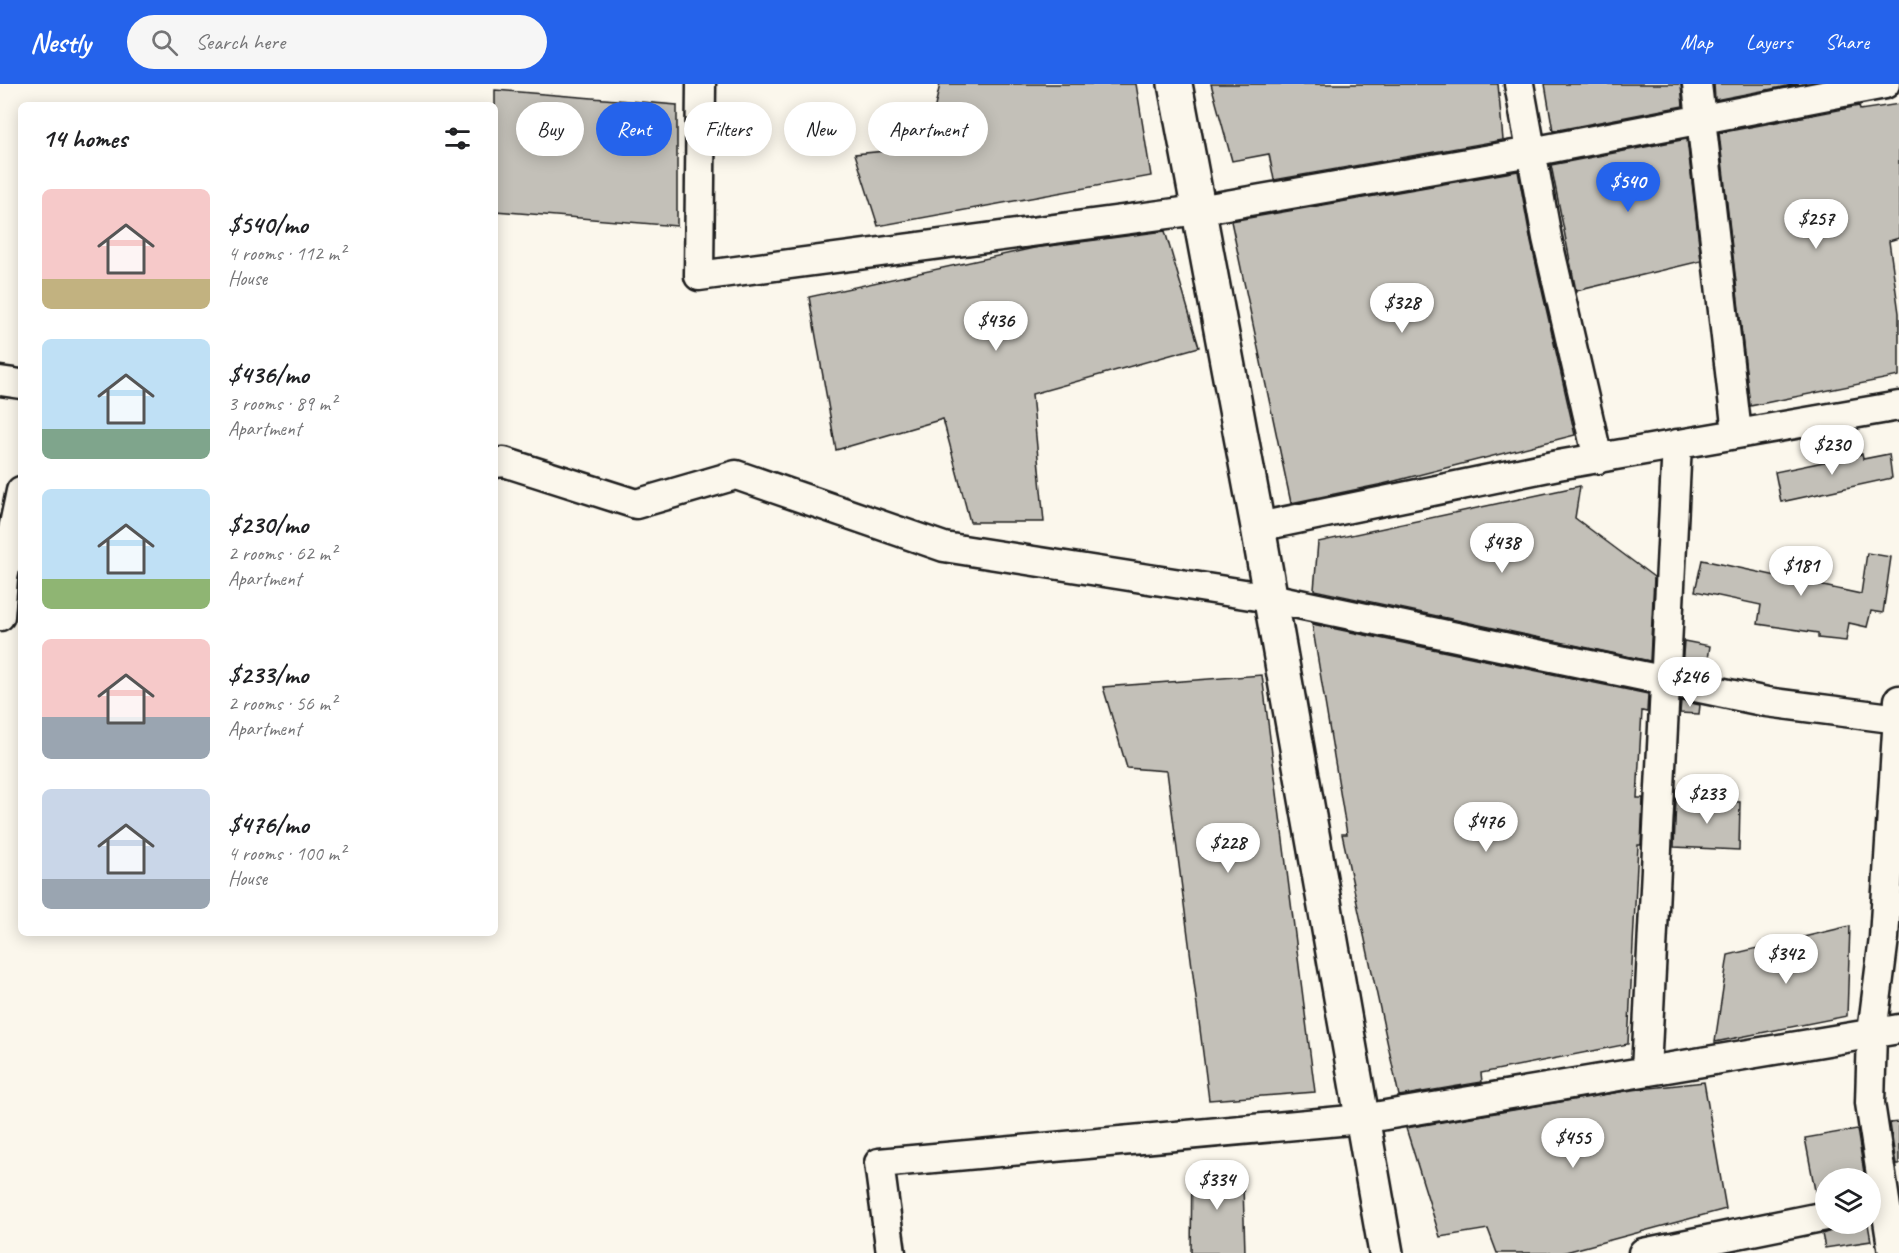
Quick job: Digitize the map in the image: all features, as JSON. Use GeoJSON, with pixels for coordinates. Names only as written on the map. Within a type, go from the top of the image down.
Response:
{"type":"FeatureCollection","features":[{"type":"Feature","properties":{"kind":"street"},"geometry":{"type":"LineString","coordinates":[[701,84],[699,276],[1198,210],[1531,152],[1886,84]]}},
{"type":"Feature","properties":{"kind":"street"},"geometry":{"type":"LineString","coordinates":[[1175,84],[1258,527],[1386,1253]]}},
{"type":"Feature","properties":{"kind":"street"},"geometry":{"type":"LineString","coordinates":[[1519,84],[1547,238],[1598,459]]}},
{"type":"Feature","properties":{"kind":"street"},"geometry":{"type":"LineString","coordinates":[[1697,84],[1737,433]]}},
{"type":"Feature","properties":{"kind":"street"},"geometry":{"type":"LineString","coordinates":[[0,381],[18,384]]}},
{"type":"Feature","properties":{"kind":"street"},"geometry":{"type":"LineString","coordinates":[[1258,527],[1677,444],[1899,406]]}},
{"type":"Feature","properties":{"kind":"street"},"geometry":{"type":"LineString","coordinates":[[1646,1071],[1677,444]]}},
{"type":"Feature","properties":{"kind":"street"},"geometry":{"type":"LineString","coordinates":[[498,463],[504,462],[636,504],[736,475],[944,547],[1270,598],[1767,702],[1898,712],[1884,938],[1885,1031],[1870,1103],[1893,1253]]}},
{"type":"Feature","properties":{"kind":"street"},"geometry":{"type":"LineString","coordinates":[[0,616],[18,511]]}},
{"type":"Feature","properties":{"kind":"street"},"geometry":{"type":"LineString","coordinates":[[891,1253],[879,1163],[1362,1119],[1885,1031]]}},
{"type":"Feature","properties":{"kind":"street"},"geometry":{"type":"LineString","coordinates":[[1643,1253],[1815,1218]]}},
{"type":"Feature","properties":{"kind":"building"},"geometry":{"type":"Polygon","coordinates":[[[940,84],[1136,84],[1151,176],[878,226],[856,154],[868,153],[868,156],[988,156],[988,102],[936,102],[940,84]]]}},
{"type":"Feature","properties":{"kind":"building"},"geometry":{"type":"Polygon","coordinates":[[[1211,84],[1498,84],[1503,140],[1274,180],[1269,154],[1232,161],[1211,84]]]}},
{"type":"Feature","properties":{"kind":"building"},"geometry":{"type":"Polygon","coordinates":[[[1545,84],[1681,84],[1683,106],[1553,131],[1545,84]]]}},
{"type":"Feature","properties":{"kind":"building"},"geometry":{"type":"Polygon","coordinates":[[[1714,84],[1798,84],[1715,100],[1714,84]]]}},
{"type":"Feature","properties":{"kind":"building"},"geometry":{"type":"Polygon","coordinates":[[[495,90],[641,102],[596,102],[596,156],[672,156],[672,105],[677,105],[677,226],[498,211],[498,102],[495,102],[495,90]]]}},
{"type":"Feature","properties":{"kind":"building"},"geometry":{"type":"Polygon","coordinates":[[[1899,104],[1899,238],[1889,241],[1899,313],[1899,376],[1750,406],[1719,133],[1859,106],[1860,110],[1899,104]]]}},
{"type":"Feature","properties":{"kind":"building"},"geometry":{"type":"Polygon","coordinates":[[[1687,139],[1701,261],[1576,291],[1551,165],[1687,139]]]}},
{"type":"Feature","properties":{"kind":"building"},"geometry":{"type":"Polygon","coordinates":[[[1518,171],[1531,242],[1575,435],[1383,484],[1291,503],[1231,221],[1518,171]]]}},
{"type":"Feature","properties":{"kind":"building"},"geometry":{"type":"Polygon","coordinates":[[[1165,231],[1199,347],[1032,394],[1044,522],[970,522],[943,419],[836,450],[809,297],[1034,248],[1165,231]]]}},
{"type":"Feature","properties":{"kind":"building"},"geometry":{"type":"Polygon","coordinates":[[[1862,454],[1863,459],[1889,454],[1892,478],[1781,502],[1775,472],[1862,454]]]}},
{"type":"Feature","properties":{"kind":"building"},"geometry":{"type":"Polygon","coordinates":[[[1580,486],[1575,518],[1654,577],[1650,661],[1314,590],[1318,542],[1580,486]]]}},
{"type":"Feature","properties":{"kind":"building"},"geometry":{"type":"Polygon","coordinates":[[[1867,553],[1891,557],[1883,613],[1871,611],[1867,627],[1849,623],[1846,641],[1818,638],[1818,633],[1758,624],[1761,605],[1695,591],[1702,560],[1861,594],[1867,553]]]}},
{"type":"Feature","properties":{"kind":"building"},"geometry":{"type":"Polygon","coordinates":[[[1312,624],[1648,694],[1647,712],[1642,711],[1637,798],[1643,798],[1641,845],[1638,845],[1628,1044],[1481,1073],[1482,1082],[1399,1096],[1342,834],[1347,834],[1312,624]]]}},
{"type":"Feature","properties":{"kind":"building"},"geometry":{"type":"Polygon","coordinates":[[[1684,641],[1710,646],[1706,672],[1682,667],[1684,641]]]}},
{"type":"Feature","properties":{"kind":"building"},"geometry":{"type":"Polygon","coordinates":[[[1262,675],[1315,1092],[1209,1100],[1167,771],[1127,768],[1103,687],[1262,675]]]}},
{"type":"Feature","properties":{"kind":"building"},"geometry":{"type":"Polygon","coordinates":[[[1681,701],[1700,705],[1699,714],[1680,713],[1681,701]]]}},
{"type":"Feature","properties":{"kind":"building"},"geometry":{"type":"Polygon","coordinates":[[[1676,799],[1740,802],[1739,850],[1674,847],[1676,799]]]}},
{"type":"Feature","properties":{"kind":"building"},"geometry":{"type":"Polygon","coordinates":[[[1850,926],[1847,1016],[1715,1042],[1728,955],[1850,926]]]}},
{"type":"Feature","properties":{"kind":"building"},"geometry":{"type":"Polygon","coordinates":[[[1704,1082],[1726,1209],[1562,1253],[1497,1253],[1488,1229],[1440,1237],[1406,1128],[1632,1090],[1704,1082]]]}},
{"type":"Feature","properties":{"kind":"building"},"geometry":{"type":"Polygon","coordinates":[[[1899,1122],[1899,1165],[1896,1165],[1890,1123],[1899,1122]]]}},
{"type":"Feature","properties":{"kind":"building"},"geometry":{"type":"Polygon","coordinates":[[[1857,1129],[1863,1168],[1815,1168],[1815,1190],[1805,1138],[1857,1129]]]}},
{"type":"Feature","properties":{"kind":"building"},"geometry":{"type":"Polygon","coordinates":[[[1228,1164],[1243,1186],[1245,1253],[1191,1253],[1192,1169],[1228,1164]]]}},
{"type":"Feature","properties":{"kind":"building"},"geometry":{"type":"Polygon","coordinates":[[[1822,1234],[1870,1234],[1871,1241],[1825,1248],[1822,1234]]]}}]}
